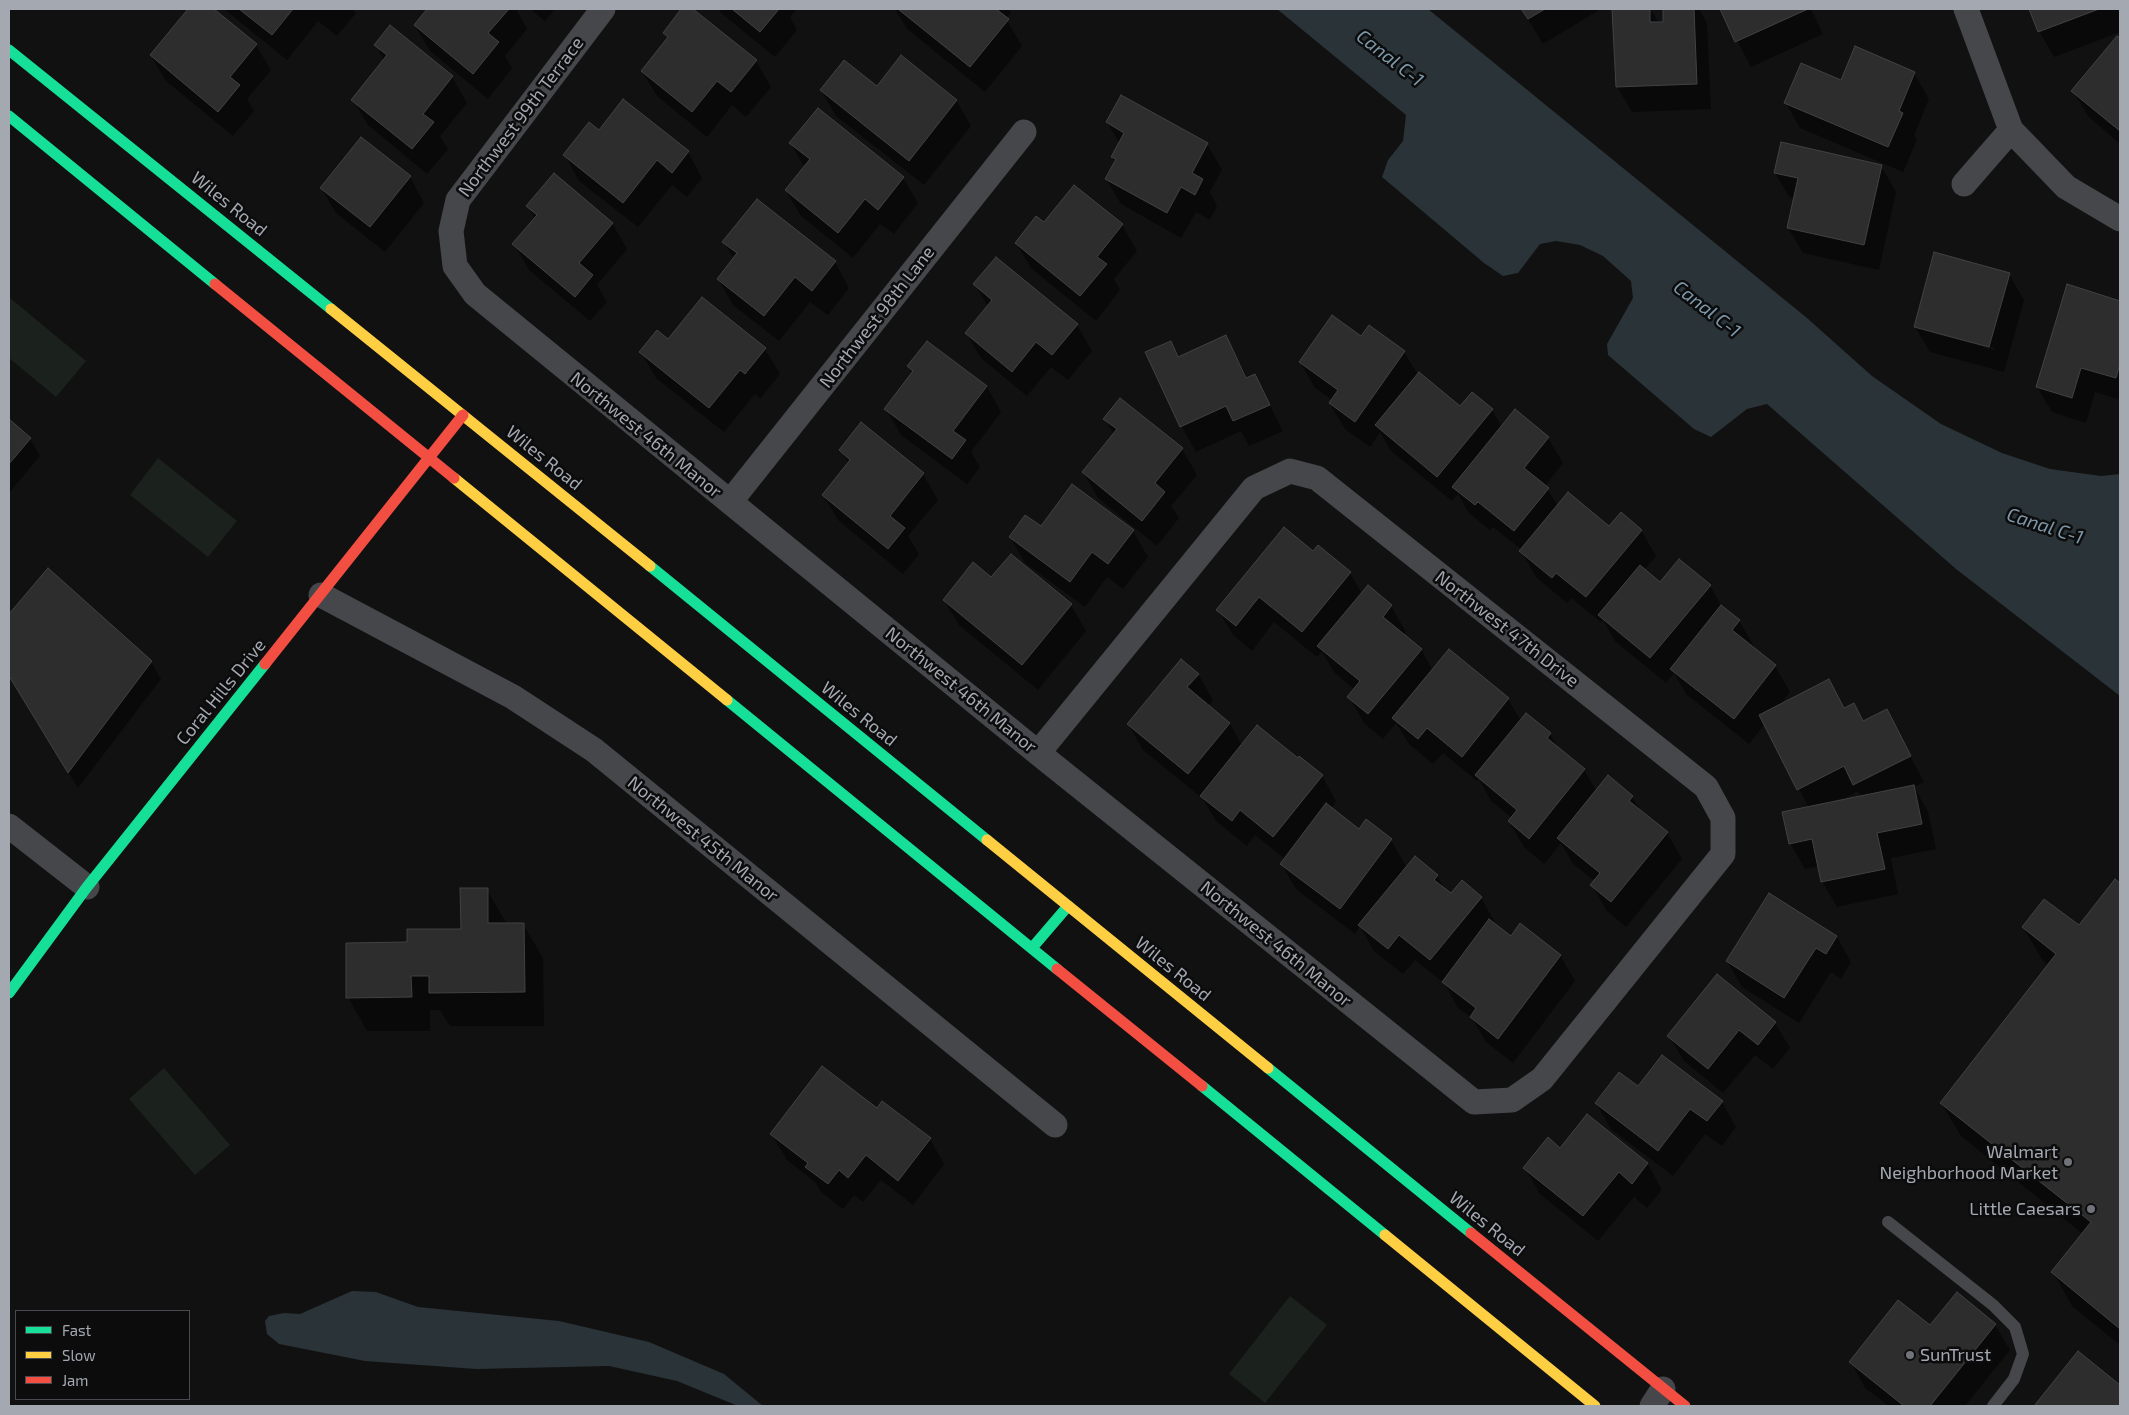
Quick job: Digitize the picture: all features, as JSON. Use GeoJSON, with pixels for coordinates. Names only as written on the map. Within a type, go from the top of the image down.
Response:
{"type":"FeatureCollection","features":[{"type":"Feature","properties":{"kind":"main road","name":"Wiles Road"},"geometry":{"type":"LineString","coordinates":[[9,50],[463,415],[1068,906],[1658,1398],[1685,1406]]}},
{"type":"Feature","properties":{"kind":"main road"},"geometry":{"type":"LineString","coordinates":[[9,116],[1595,1406]]}},
{"type":"Feature","properties":{"kind":"main road","name":"Coral Hills Drive"},"geometry":{"type":"LineString","coordinates":[[9,993],[87,888],[463,415]]}},
{"type":"Feature","properties":{"kind":"main road"},"geometry":{"type":"LineString","coordinates":[[1032,948],[1068,906]]}},
{"type":"Feature","properties":{"kind":"street","name":"Northwest 99th Terrace"},"geometry":{"type":"LineString","coordinates":[[451,231],[458,200],[603,9]]}},
{"type":"Feature","properties":{"kind":"street"},"geometry":{"type":"LineString","coordinates":[[1966,9],[2011,130],[2066,187],[2120,219]]}},
{"type":"Feature","properties":{"kind":"street"},"geometry":{"type":"LineString","coordinates":[[1964,184],[2011,130]]}},
{"type":"Feature","properties":{"kind":"street","name":"Northwest 98th Lane"},"geometry":{"type":"LineString","coordinates":[[730,502],[1024,132]]}},
{"type":"Feature","properties":{"kind":"street","name":"Northwest 46th Manor"},"geometry":{"type":"LineString","coordinates":[[451,231],[455,266],[474,294],[1038,753],[1474,1102],[1512,1100]]}},
{"type":"Feature","properties":{"kind":"street","name":"Northwest 47th Drive"},"geometry":{"type":"LineString","coordinates":[[1038,753],[1254,488],[1290,471],[1317,478],[1706,787],[1723,818],[1723,854],[1542,1079],[1512,1100]]}},
{"type":"Feature","properties":{"kind":"street","name":"Northwest 45th Manor"},"geometry":{"type":"LineString","coordinates":[[321,595],[513,696],[594,750],[1055,1125]]}},
{"type":"Feature","properties":{"kind":"street"},"geometry":{"type":"LineString","coordinates":[[9,826],[87,888]]}},
{"type":"Feature","properties":{"kind":"lane"},"geometry":{"type":"LineString","coordinates":[[1888,1222],[1993,1305],[2015,1327],[2023,1354],[2014,1379],[1993,1406]]}},
{"type":"Feature","properties":{"kind":"shaded area"},"geometry":{"type":"Polygon","coordinates":[[[9,297],[86,361],[56,397],[9,358],[9,297]]]}},
{"type":"Feature","properties":{"kind":"shaded area"},"geometry":{"type":"Polygon","coordinates":[[[158,458],[237,521],[208,557],[130,495],[158,458]]]}},
{"type":"Feature","properties":{"kind":"shaded area"},"geometry":{"type":"Polygon","coordinates":[[[164,1068],[230,1145],[195,1175],[129,1099],[164,1068]]]}},
{"type":"Feature","properties":{"kind":"shaded area"},"geometry":{"type":"Polygon","coordinates":[[[1290,1296],[1327,1325],[1265,1403],[1229,1374],[1290,1296]]]}},
{"type":"Feature","properties":{"kind":"water","name":"Canal C-1"},"geometry":{"type":"Polygon","coordinates":[[[1277,9],[1428,9],[1807,318],[1872,376],[1941,424],[2002,453],[2050,469],[2101,476],[2120,474],[2120,696],[1956,569],[1767,404],[1747,409],[1711,437],[1694,429],[1608,355],[1607,344],[1633,298],[1631,281],[1603,256],[1580,245],[1556,241],[1540,244],[1518,273],[1503,276],[1484,263],[1382,177],[1388,160],[1403,141],[1406,115],[1277,9]]]}},
{"type":"Feature","properties":{"kind":"water"},"geometry":{"type":"Polygon","coordinates":[[[352,1291],[376,1292],[418,1307],[559,1321],[649,1342],[724,1374],[763,1406],[738,1406],[677,1381],[609,1366],[476,1369],[365,1361],[279,1344],[267,1334],[265,1321],[269,1316],[284,1313],[300,1314],[352,1291]]]}},
{"type":"Feature","properties":{"kind":"building"},"geometry":{"type":"Polygon","coordinates":[[[188,9],[214,9],[257,44],[230,77],[240,85],[218,112],[150,55],[188,9]]]}},
{"type":"Feature","properties":{"kind":"building"},"geometry":{"type":"Polygon","coordinates":[[[239,9],[293,9],[272,35],[239,9]]]}},
{"type":"Feature","properties":{"kind":"building"},"geometry":{"type":"Polygon","coordinates":[[[427,9],[509,9],[488,33],[499,42],[473,74],[414,25],[427,9]]]}},
{"type":"Feature","properties":{"kind":"building"},"geometry":{"type":"Polygon","coordinates":[[[681,9],[693,9],[757,60],[731,92],[717,81],[692,112],[641,71],[668,37],[663,33],[681,9]]]}},
{"type":"Feature","properties":{"kind":"building"},"geometry":{"type":"Polygon","coordinates":[[[732,9],[779,9],[760,32],[732,9]]]}},
{"type":"Feature","properties":{"kind":"building"},"geometry":{"type":"Polygon","coordinates":[[[898,9],[996,9],[1009,19],[970,67],[898,9]]]}},
{"type":"Feature","properties":{"kind":"building"},"geometry":{"type":"Polygon","coordinates":[[[1521,9],[1545,9],[1528,19],[1521,9]]]}},
{"type":"Feature","properties":{"kind":"building"},"geometry":{"type":"Polygon","coordinates":[[[1612,9],[1650,9],[1650,22],[1663,22],[1663,9],[1694,9],[1697,84],[1616,87],[1612,9]]]}},
{"type":"Feature","properties":{"kind":"building"},"geometry":{"type":"Polygon","coordinates":[[[1720,9],[1808,9],[1735,42],[1720,9]]]}},
{"type":"Feature","properties":{"kind":"building"},"geometry":{"type":"Polygon","coordinates":[[[2029,9],[2099,9],[2038,32],[2029,9]]]}},
{"type":"Feature","properties":{"kind":"building"},"geometry":{"type":"Polygon","coordinates":[[[390,25],[453,76],[423,114],[434,122],[412,149],[351,100],[387,55],[374,45],[390,25]]]}},
{"type":"Feature","properties":{"kind":"building"},"geometry":{"type":"Polygon","coordinates":[[[2117,36],[2120,38],[2120,131],[2071,91],[2117,36]]]}},
{"type":"Feature","properties":{"kind":"building"},"geometry":{"type":"Polygon","coordinates":[[[1855,46],[1915,72],[1899,111],[1903,113],[1888,147],[1784,103],[1801,63],[1841,80],[1855,46]]]}},
{"type":"Feature","properties":{"kind":"building"},"geometry":{"type":"Polygon","coordinates":[[[901,55],[957,100],[909,161],[820,90],[844,60],[877,86],[901,55]]]}},
{"type":"Feature","properties":{"kind":"building"},"geometry":{"type":"Polygon","coordinates":[[[1121,95],[1208,143],[1192,173],[1203,179],[1195,195],[1181,187],[1167,213],[1105,179],[1116,159],[1111,157],[1124,133],[1106,122],[1121,95]]]}},
{"type":"Feature","properties":{"kind":"building"},"geometry":{"type":"Polygon","coordinates":[[[623,99],[689,151],[672,173],[657,160],[623,203],[563,155],[589,122],[599,130],[623,99]]]}},
{"type":"Feature","properties":{"kind":"building"},"geometry":{"type":"Polygon","coordinates":[[[818,108],[904,177],[878,210],[865,199],[838,233],[785,190],[810,159],[789,143],[818,108]]]}},
{"type":"Feature","properties":{"kind":"building"},"geometry":{"type":"Polygon","coordinates":[[[361,137],[411,176],[370,227],[320,188],[361,137]]]}},
{"type":"Feature","properties":{"kind":"building"},"geometry":{"type":"Polygon","coordinates":[[[1781,142],[1882,165],[1864,245],[1787,228],[1798,178],[1774,173],[1781,142]]]}},
{"type":"Feature","properties":{"kind":"building"},"geometry":{"type":"Polygon","coordinates":[[[554,173],[613,223],[579,263],[593,275],[575,297],[512,244],[537,215],[526,206],[554,173]]]}},
{"type":"Feature","properties":{"kind":"building"},"geometry":{"type":"Polygon","coordinates":[[[1074,185],[1123,224],[1097,257],[1107,264],[1080,296],[1015,243],[1036,216],[1044,222],[1074,185]]]}},
{"type":"Feature","properties":{"kind":"building"},"geometry":{"type":"Polygon","coordinates":[[[757,199],[836,261],[812,291],[795,277],[764,316],[717,279],[737,253],[722,242],[757,199]]]}},
{"type":"Feature","properties":{"kind":"building"},"geometry":{"type":"Polygon","coordinates":[[[1934,252],[2010,273],[1989,347],[1914,327],[1934,252]]]}},
{"type":"Feature","properties":{"kind":"building"},"geometry":{"type":"Polygon","coordinates":[[[996,257],[1078,324],[1052,355],[1036,342],[1012,372],[965,333],[992,300],[973,284],[996,257]]]}},
{"type":"Feature","properties":{"kind":"building"},"geometry":{"type":"Polygon","coordinates":[[[2067,284],[2120,301],[2120,364],[2116,378],[2081,368],[2072,398],[2036,387],[2067,284]]]}},
{"type":"Feature","properties":{"kind":"building"},"geometry":{"type":"Polygon","coordinates":[[[702,297],[766,348],[745,374],[740,370],[709,408],[639,352],[657,330],[668,339],[702,297]]]}},
{"type":"Feature","properties":{"kind":"building"},"geometry":{"type":"Polygon","coordinates":[[[1332,315],[1361,336],[1369,325],[1405,351],[1355,422],[1329,403],[1338,390],[1299,362],[1332,315]]]}},
{"type":"Feature","properties":{"kind":"building"},"geometry":{"type":"Polygon","coordinates":[[[1226,335],[1246,378],[1255,374],[1270,405],[1233,421],[1226,406],[1180,427],[1145,352],[1171,341],[1178,357],[1226,335]]]}},
{"type":"Feature","properties":{"kind":"building"},"geometry":{"type":"Polygon","coordinates":[[[927,341],[987,386],[953,431],[966,440],[952,459],[884,409],[913,371],[907,366],[927,341]]]}},
{"type":"Feature","properties":{"kind":"building"},"geometry":{"type":"Polygon","coordinates":[[[1419,372],[1460,406],[1472,392],[1493,409],[1437,477],[1375,425],[1419,372]]]}},
{"type":"Feature","properties":{"kind":"building"},"geometry":{"type":"Polygon","coordinates":[[[1120,398],[1183,448],[1155,483],[1165,492],[1142,521],[1082,472],[1117,429],[1103,419],[1120,398]]]}},
{"type":"Feature","properties":{"kind":"building"},"geometry":{"type":"Polygon","coordinates":[[[1515,409],[1549,437],[1524,468],[1549,488],[1514,531],[1478,502],[1475,505],[1452,487],[1515,409]]]}},
{"type":"Feature","properties":{"kind":"building"},"geometry":{"type":"Polygon","coordinates":[[[9,419],[31,438],[9,464],[9,419]]]}},
{"type":"Feature","properties":{"kind":"building"},"geometry":{"type":"Polygon","coordinates":[[[861,422],[924,473],[890,516],[905,528],[888,549],[822,495],[850,460],[839,450],[861,422]]]}},
{"type":"Feature","properties":{"kind":"building"},"geometry":{"type":"Polygon","coordinates":[[[1072,484],[1134,530],[1108,564],[1092,552],[1070,582],[1009,537],[1025,515],[1041,526],[1072,484]]]}},
{"type":"Feature","properties":{"kind":"building"},"geometry":{"type":"Polygon","coordinates":[[[1568,492],[1609,526],[1621,512],[1642,530],[1586,597],[1556,573],[1552,578],[1519,551],[1568,492]]]}},
{"type":"Feature","properties":{"kind":"building"},"geometry":{"type":"Polygon","coordinates":[[[1284,527],[1313,551],[1318,545],[1351,572],[1302,632],[1259,597],[1236,626],[1216,610],[1284,527]]]}},
{"type":"Feature","properties":{"kind":"building"},"geometry":{"type":"Polygon","coordinates":[[[1011,554],[1072,604],[1022,665],[943,600],[973,562],[991,577],[1011,554]]]}},
{"type":"Feature","properties":{"kind":"building"},"geometry":{"type":"Polygon","coordinates":[[[1679,559],[1711,585],[1650,658],[1598,615],[1640,565],[1660,582],[1679,559]]]}},
{"type":"Feature","properties":{"kind":"building"},"geometry":{"type":"Polygon","coordinates":[[[48,568],[152,661],[68,773],[9,676],[9,614],[48,568]]]}},
{"type":"Feature","properties":{"kind":"building"},"geometry":{"type":"Polygon","coordinates":[[[1368,585],[1392,605],[1383,617],[1422,649],[1368,714],[1347,697],[1360,681],[1317,646],[1368,585]]]}},
{"type":"Feature","properties":{"kind":"building"},"geometry":{"type":"Polygon","coordinates":[[[1721,605],[1740,620],[1732,630],[1776,665],[1734,719],[1670,669],[1721,605]]]}},
{"type":"Feature","properties":{"kind":"building"},"geometry":{"type":"Polygon","coordinates":[[[1449,649],[1509,698],[1462,757],[1427,728],[1418,739],[1392,718],[1449,649]]]}},
{"type":"Feature","properties":{"kind":"building"},"geometry":{"type":"Polygon","coordinates":[[[1181,659],[1199,674],[1187,687],[1230,723],[1188,774],[1127,724],[1181,659]]]}},
{"type":"Feature","properties":{"kind":"building"},"geometry":{"type":"Polygon","coordinates":[[[1829,679],[1844,708],[1854,703],[1863,721],[1887,709],[1911,756],[1853,785],[1844,766],[1797,790],[1759,715],[1829,679]]]}},
{"type":"Feature","properties":{"kind":"building"},"geometry":{"type":"Polygon","coordinates":[[[1526,713],[1551,733],[1547,738],[1585,769],[1529,839],[1508,821],[1517,810],[1475,775],[1526,713]]]}},
{"type":"Feature","properties":{"kind":"building"},"geometry":{"type":"Polygon","coordinates":[[[1257,725],[1298,758],[1299,756],[1323,775],[1273,837],[1240,810],[1232,821],[1200,796],[1257,725]]]}},
{"type":"Feature","properties":{"kind":"building"},"geometry":{"type":"Polygon","coordinates":[[[1608,775],[1633,796],[1629,801],[1668,832],[1611,902],[1590,885],[1600,873],[1557,838],[1608,775]]]}},
{"type":"Feature","properties":{"kind":"building"},"geometry":{"type":"Polygon","coordinates":[[[1914,785],[1922,824],[1877,833],[1885,869],[1821,882],[1812,839],[1789,844],[1782,812],[1914,785]]]}},
{"type":"Feature","properties":{"kind":"building"},"geometry":{"type":"Polygon","coordinates":[[[1326,803],[1359,829],[1366,819],[1392,839],[1340,909],[1280,864],[1326,803]]]}},
{"type":"Feature","properties":{"kind":"building"},"geometry":{"type":"Polygon","coordinates":[[[1415,856],[1438,875],[1434,880],[1451,893],[1462,880],[1482,897],[1430,960],[1399,935],[1388,949],[1358,925],[1415,856]]]}},
{"type":"Feature","properties":{"kind":"building","name":"Walmart Neighborhood Market"},"geometry":{"type":"Polygon","coordinates":[[[2115,879],[2120,883],[2120,1329],[2051,1272],[2091,1222],[1940,1103],[2056,954],[2022,927],[2044,899],[2079,925],[2115,879]]]}},
{"type":"Feature","properties":{"kind":"building"},"geometry":{"type":"Polygon","coordinates":[[[460,888],[488,888],[488,923],[524,923],[525,992],[429,993],[429,976],[411,976],[412,997],[346,998],[346,943],[407,942],[407,929],[461,929],[460,888]]]}},
{"type":"Feature","properties":{"kind":"building"},"geometry":{"type":"Polygon","coordinates":[[[1769,893],[1837,936],[1826,954],[1816,948],[1784,998],[1726,961],[1769,893]]]}},
{"type":"Feature","properties":{"kind":"building"},"geometry":{"type":"Polygon","coordinates":[[[1489,919],[1511,936],[1520,923],[1561,955],[1498,1039],[1470,1017],[1476,1008],[1442,982],[1489,919]]]}},
{"type":"Feature","properties":{"kind":"building"},"geometry":{"type":"Polygon","coordinates":[[[1717,974],[1776,1022],[1758,1045],[1739,1030],[1708,1069],[1667,1036],[1717,974]]]}},
{"type":"Feature","properties":{"kind":"building"},"geometry":{"type":"Polygon","coordinates":[[[1662,1055],[1723,1101],[1707,1121],[1690,1109],[1658,1151],[1595,1103],[1619,1072],[1638,1086],[1662,1055]]]}},
{"type":"Feature","properties":{"kind":"building"},"geometry":{"type":"Polygon","coordinates":[[[822,1066],[877,1108],[882,1101],[931,1138],[898,1181],[866,1155],[848,1178],[839,1170],[828,1184],[805,1167],[808,1163],[770,1134],[822,1066]]]}},
{"type":"Feature","properties":{"kind":"building"},"geometry":{"type":"Polygon","coordinates":[[[1587,1114],[1648,1163],[1632,1184],[1619,1172],[1583,1216],[1523,1168],[1548,1137],[1560,1148],[1587,1114]]]}},
{"type":"Feature","properties":{"kind":"building"},"geometry":{"type":"Polygon","coordinates":[[[1957,1292],[1996,1324],[1930,1406],[1904,1406],[1849,1362],[1898,1300],[1930,1325],[1957,1292]]]}},
{"type":"Feature","properties":{"kind":"building"},"geometry":{"type":"Polygon","coordinates":[[[2078,1351],[2120,1385],[2120,1406],[2034,1406],[2078,1351]]]}},
{"type":"Feature","properties":{"kind":"traffic: fast"},"geometry":{"type":"LineString","coordinates":[[9,50],[331,309]]}},
{"type":"Feature","properties":{"kind":"traffic: fast"},"geometry":{"type":"LineString","coordinates":[[9,116],[215,284]]}},
{"type":"Feature","properties":{"kind":"traffic: fast"},"geometry":{"type":"LineString","coordinates":[[650,566],[987,840]]}},
{"type":"Feature","properties":{"kind":"traffic: fast"},"geometry":{"type":"LineString","coordinates":[[9,993],[87,887],[265,664]]}},
{"type":"Feature","properties":{"kind":"traffic: fast"},"geometry":{"type":"LineString","coordinates":[[727,700],[1057,969]]}},
{"type":"Feature","properties":{"kind":"traffic: fast"},"geometry":{"type":"LineString","coordinates":[[1032,948],[1068,906]]}},
{"type":"Feature","properties":{"kind":"traffic: fast"},"geometry":{"type":"LineString","coordinates":[[1268,1068],[1471,1233]]}},
{"type":"Feature","properties":{"kind":"traffic: fast"},"geometry":{"type":"LineString","coordinates":[[1202,1086],[1385,1235]]}},
{"type":"Feature","properties":{"kind":"traffic: slow"},"geometry":{"type":"LineString","coordinates":[[331,309],[650,566]]}},
{"type":"Feature","properties":{"kind":"traffic: slow"},"geometry":{"type":"LineString","coordinates":[[454,478],[727,700]]}},
{"type":"Feature","properties":{"kind":"traffic: slow"},"geometry":{"type":"LineString","coordinates":[[987,840],[1268,1068]]}},
{"type":"Feature","properties":{"kind":"traffic: slow"},"geometry":{"type":"LineString","coordinates":[[1385,1235],[1595,1406]]}},
{"type":"Feature","properties":{"kind":"traffic: jam"},"geometry":{"type":"LineString","coordinates":[[215,284],[454,478]]}},
{"type":"Feature","properties":{"kind":"traffic: jam"},"geometry":{"type":"LineString","coordinates":[[265,664],[463,415]]}},
{"type":"Feature","properties":{"kind":"traffic: jam"},"geometry":{"type":"LineString","coordinates":[[1057,969],[1202,1086]]}},
{"type":"Feature","properties":{"kind":"traffic: jam"},"geometry":{"type":"LineString","coordinates":[[1471,1233],[1685,1406]]}},
{"type":"Feature","properties":{"kind":"place","name":"Walmart Neighborhood Market"},"geometry":{"type":"Point","coordinates":[2068,1162]}},
{"type":"Feature","properties":{"kind":"place","name":"Little Caesars"},"geometry":{"type":"Point","coordinates":[2091,1209]}},
{"type":"Feature","properties":{"kind":"place","name":"SunTrust"},"geometry":{"type":"Point","coordinates":[1910,1355]}}]}
